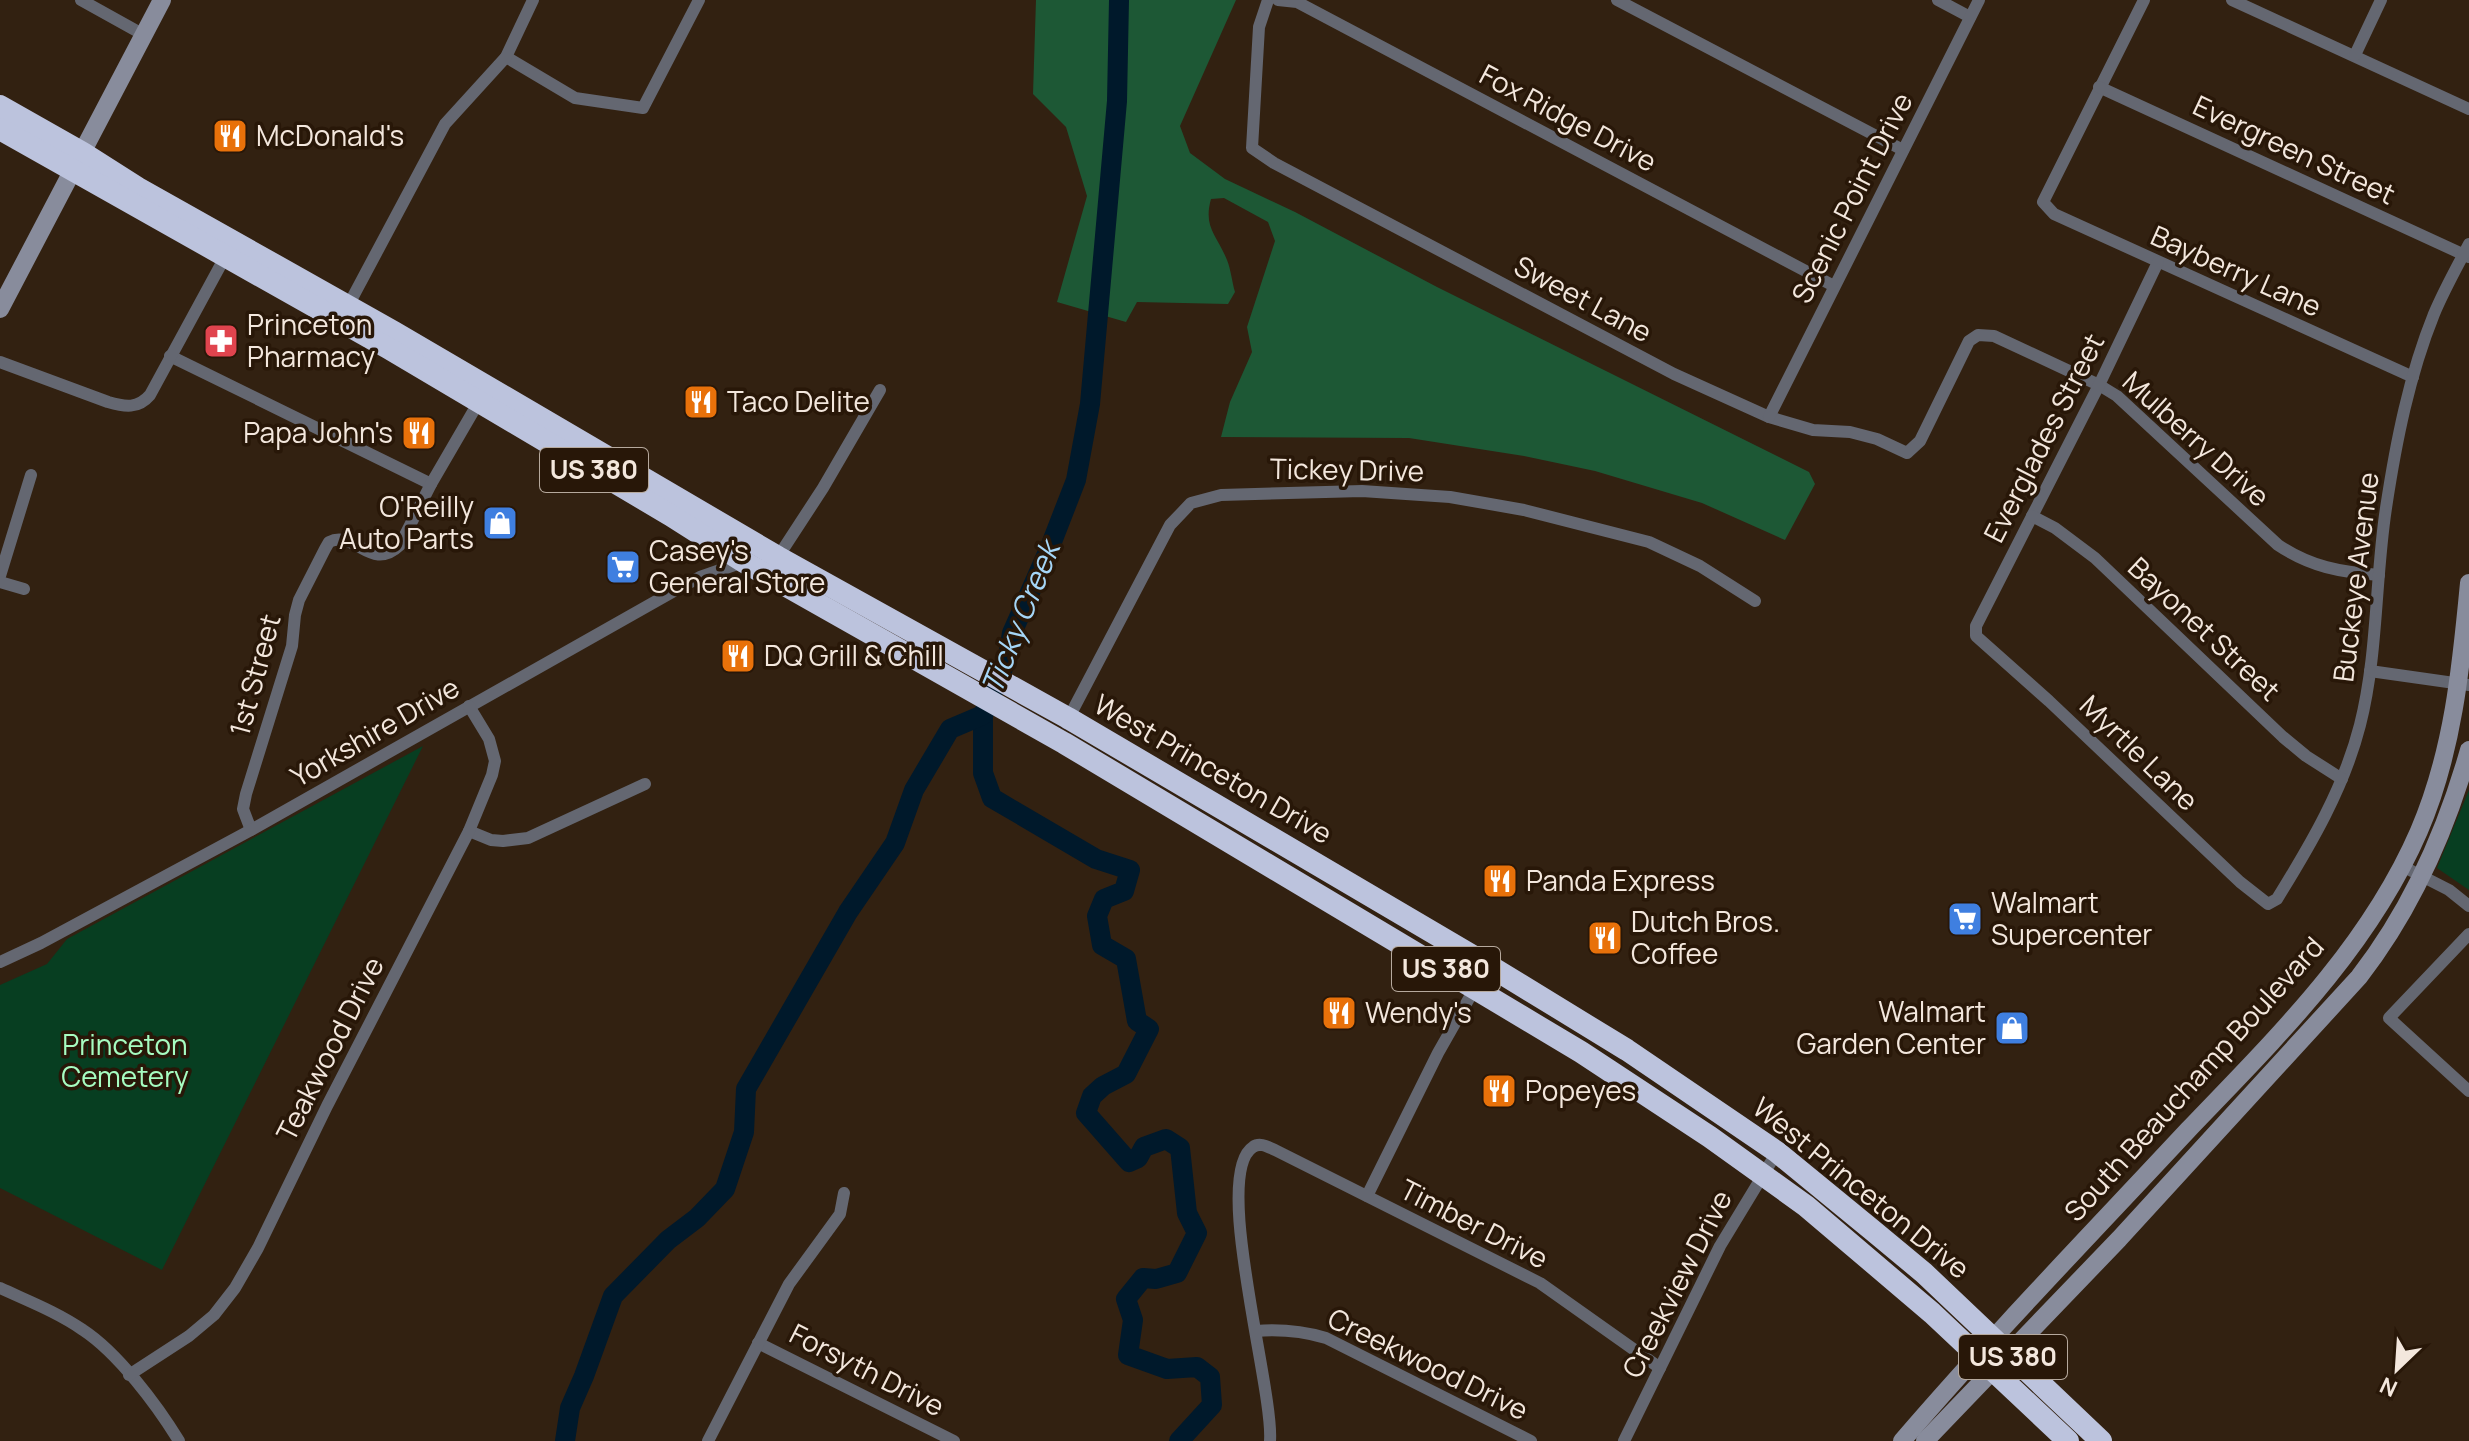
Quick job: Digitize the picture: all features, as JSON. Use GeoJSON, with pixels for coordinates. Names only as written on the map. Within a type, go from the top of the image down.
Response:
{"type":"FeatureCollection","features":[{"type":"Feature","properties":{"kind":"highway","name":"US 380"},"geometry":{"type":"LineString","coordinates":[[0,106],[78,162]]}},
{"type":"Feature","properties":{"kind":"highway","name":"US 380"},"geometry":{"type":"LineString","coordinates":[[0,129],[138,188],[228,248]]}},
{"type":"Feature","properties":{"kind":"highway","name":"West Princeton Drive"},"geometry":{"type":"LineString","coordinates":[[228,248],[348,306],[744,562],[963,684],[1581,1052],[1762,1174],[1885,1271],[2068,1441]]}},
{"type":"Feature","properties":{"kind":"highway","name":"West Princeton Drive"},"geometry":{"type":"LineString","coordinates":[[228,248],[388,348],[484,395],[1030,696],[1627,1050],[1777,1152],[1891,1245],[2101,1441]]}},
{"type":"Feature","properties":{"kind":"street"},"geometry":{"type":"LineString","coordinates":[[81,0],[144,35]]}},
{"type":"Feature","properties":{"kind":"street"},"geometry":{"type":"LineString","coordinates":[[0,309],[162,0]]}},
{"type":"Feature","properties":{"kind":"street"},"geometry":{"type":"LineString","coordinates":[[348,306],[445,124],[506,57],[533,0]]}},
{"type":"Feature","properties":{"kind":"street"},"geometry":{"type":"LineString","coordinates":[[506,57],[575,98],[643,108],[699,0]]}},
{"type":"Feature","properties":{"kind":"street","name":"Sweet Lane"},"geometry":{"type":"LineString","coordinates":[[1268,0],[1259,27],[1252,148],[1274,163],[1674,374],[1769,417],[1813,430],[1850,432],[1877,439],[1907,453]]}},
{"type":"Feature","properties":{"kind":"street","name":"Fox Ridge Drive"},"geometry":{"type":"LineString","coordinates":[[1278,0],[1297,2],[1834,286]]}},
{"type":"Feature","properties":{"kind":"street"},"geometry":{"type":"LineString","coordinates":[[1617,0],[1903,150]]}},
{"type":"Feature","properties":{"kind":"street"},"geometry":{"type":"LineString","coordinates":[[1938,0],[1970,17]]}},
{"type":"Feature","properties":{"kind":"street","name":"Scenic Point Drive"},"geometry":{"type":"LineString","coordinates":[[1769,417],[1979,0]]}},
{"type":"Feature","properties":{"kind":"street"},"geometry":{"type":"LineString","coordinates":[[2099,87],[2144,0]]}},
{"type":"Feature","properties":{"kind":"street"},"geometry":{"type":"LineString","coordinates":[[2232,0],[2469,109]]}},
{"type":"Feature","properties":{"kind":"street"},"geometry":{"type":"LineString","coordinates":[[2355,55],[2381,0]]}},
{"type":"Feature","properties":{"kind":"street","name":"Bayberry Lane"},"geometry":{"type":"LineString","coordinates":[[2099,87],[2043,202],[2054,214],[2413,377]]}},
{"type":"Feature","properties":{"kind":"street","name":"Evergreen Street"},"geometry":{"type":"LineString","coordinates":[[2099,87],[2467,252]]}},
{"type":"Feature","properties":{"kind":"street"},"geometry":{"type":"LineString","coordinates":[[0,362],[120,406],[138,405],[150,395],[228,248]]}},
{"type":"Feature","properties":{"kind":"street","name":"Buckeye Avenue"},"geometry":{"type":"LineString","coordinates":[[2268,904],[2277,899],[2317,834],[2342,779],[2360,725],[2370,671],[2386,510],[2402,419],[2435,312],[2467,252]]}},
{"type":"Feature","properties":{"kind":"street","name":"Everglades Street"},"geometry":{"type":"LineString","coordinates":[[1976,636],[1976,626],[2158,262]]}},
{"type":"Feature","properties":{"kind":"street","name":"Mulberry Drive"},"geometry":{"type":"LineString","coordinates":[[1907,453],[1920,441],[1969,341],[1978,335],[1994,336],[2117,396],[2278,545],[2298,559],[2320,567],[2379,575]]}},
{"type":"Feature","properties":{"kind":"street"},"geometry":{"type":"LineString","coordinates":[[170,356],[431,484],[484,395]]}},
{"type":"Feature","properties":{"kind":"street"},"geometry":{"type":"LineString","coordinates":[[778,557],[823,488],[880,390]]}},
{"type":"Feature","properties":{"kind":"street"},"geometry":{"type":"LineString","coordinates":[[0,576],[31,475]]}},
{"type":"Feature","properties":{"kind":"street","name":"1st Street"},"geometry":{"type":"LineString","coordinates":[[251,830],[243,809],[244,802],[292,646],[299,600],[325,549],[329,542],[342,539],[379,556],[394,551],[431,484]]}},
{"type":"Feature","properties":{"kind":"street","name":"Tickey Drive"},"geometry":{"type":"LineString","coordinates":[[1058,740],[1169,528],[1191,503],[1209,497],[1383,491],[1485,502],[1649,542],[1700,566],[1755,601]]}},
{"type":"Feature","properties":{"kind":"street","name":"Bayonet Street"},"geometry":{"type":"LineString","coordinates":[[2032,516],[2055,528],[2095,558],[2283,737],[2342,779]]}},
{"type":"Feature","properties":{"kind":"street","name":"Yorkshire Drive"},"geometry":{"type":"LineString","coordinates":[[0,962],[251,830],[700,577],[744,562],[778,557]]}},
{"type":"Feature","properties":{"kind":"street"},"geometry":{"type":"LineString","coordinates":[[0,582],[24,589]]}},
{"type":"Feature","properties":{"kind":"street","name":"South Beauchamp Boulevard"},"geometry":{"type":"LineString","coordinates":[[1902,1441],[1976,1355],[2271,1043],[2354,944],[2402,866],[2433,794],[2464,684],[2469,583]]}},
{"type":"Feature","properties":{"kind":"street","name":"Myrtle Lane"},"geometry":{"type":"LineString","coordinates":[[1976,636],[2240,882],[2268,904]]}},
{"type":"Feature","properties":{"kind":"street"},"geometry":{"type":"LineString","coordinates":[[2370,671],[2464,684]]}},
{"type":"Feature","properties":{"kind":"street","name":"Teakwood Drive"},"geometry":{"type":"LineString","coordinates":[[129,1375],[189,1336],[214,1315],[235,1288],[258,1248],[327,1106],[469,831],[492,775],[495,761],[489,739],[469,706]]}},
{"type":"Feature","properties":{"kind":"street","name":"South Beauchamp Boulevard"},"geometry":{"type":"LineString","coordinates":[[1925,1441],[2011,1354],[2370,963],[2422,875],[2448,815],[2469,750]]}},
{"type":"Feature","properties":{"kind":"street"},"geometry":{"type":"LineString","coordinates":[[469,831],[491,840],[528,838],[645,784]]}},
{"type":"Feature","properties":{"kind":"street"},"geometry":{"type":"LineString","coordinates":[[2402,866],[2449,890],[2469,906]]}},
{"type":"Feature","properties":{"kind":"street"},"geometry":{"type":"LineString","coordinates":[[2469,934],[2389,1018],[2469,1091]]}},
{"type":"Feature","properties":{"kind":"street"},"geometry":{"type":"LineString","coordinates":[[1367,1196],[1438,1053],[1488,965]]}},
{"type":"Feature","properties":{"kind":"street"},"geometry":{"type":"LineString","coordinates":[[2271,1043],[2285,1056]]}},
{"type":"Feature","properties":{"kind":"street","name":"Timber Drive"},"geometry":{"type":"LineString","coordinates":[[1256,1331],[1238,1209],[1243,1163],[1254,1145],[1262,1144],[1540,1283],[1660,1368]]}},
{"type":"Feature","properties":{"kind":"street"},"geometry":{"type":"LineString","coordinates":[[2170,1151],[2185,1166]]}},
{"type":"Feature","properties":{"kind":"street","name":"Creekview Drive"},"geometry":{"type":"LineString","coordinates":[[1624,1441],[1720,1246],[1777,1152]]}},
{"type":"Feature","properties":{"kind":"street"},"geometry":{"type":"LineString","coordinates":[[708,1441],[789,1284],[840,1214],[844,1193]]}},
{"type":"Feature","properties":{"kind":"street"},"geometry":{"type":"LineString","coordinates":[[0,1288],[84,1330],[110,1353],[151,1399],[179,1441]]}},
{"type":"Feature","properties":{"kind":"street","name":"Creekwood Drive"},"geometry":{"type":"LineString","coordinates":[[1256,1331],[1291,1330],[1326,1338],[1531,1441]]}},
{"type":"Feature","properties":{"kind":"street"},"geometry":{"type":"LineString","coordinates":[[1256,1331],[1269,1402],[1270,1441]]}},
{"type":"Feature","properties":{"kind":"street","name":"Forsyth Drive"},"geometry":{"type":"LineString","coordinates":[[758,1343],[954,1441]]}},
{"type":"Feature","properties":{"kind":"green space"},"geometry":{"type":"Polygon","coordinates":[[[1036,0],[1236,0],[1180,126],[1190,153],[1225,179],[1809,472],[1815,484],[1785,540],[1702,503],[1595,471],[1524,456],[1409,438],[1221,437],[1230,402],[1252,352],[1247,327],[1275,241],[1268,222],[1224,198],[1211,199],[1210,224],[1227,260],[1235,292],[1228,304],[1137,302],[1126,322],[1057,302],[1087,196],[1066,127],[1033,94],[1036,0]]]}},
{"type":"Feature","properties":{"kind":"green space","name":"Princeton Cemetery"},"geometry":{"type":"Polygon","coordinates":[[[423,746],[162,1270],[0,1188],[0,985],[47,964],[67,939],[423,746]]]}},
{"type":"Feature","properties":{"kind":"green space"},"geometry":{"type":"Polygon","coordinates":[[[2469,790],[2469,890],[2437,868],[2469,790]]]}},
{"type":"Feature","properties":{"kind":"waterway"},"geometry":{"type":"LineString","coordinates":[[1119,0],[1117,101],[1090,404],[1076,480],[1012,633],[1008,656],[983,715],[983,773],[992,798],[1096,859],[1130,870],[1124,891],[1104,899],[1097,916],[1102,945],[1126,959],[1137,1021],[1149,1029],[1126,1074],[1103,1086],[1092,1096],[1086,1113],[1129,1162],[1138,1158],[1144,1147],[1166,1139],[1180,1148],[1187,1213],[1197,1233],[1177,1273],[1156,1279],[1143,1278],[1126,1299],[1133,1320],[1128,1355],[1167,1369],[1197,1367],[1210,1377],[1212,1405],[1179,1441]]}},
{"type":"Feature","properties":{"kind":"waterway","name":"Ticky Creek"},"geometry":{"type":"LineString","coordinates":[[565,1441],[570,1408],[613,1296],[668,1240],[697,1218],[725,1189],[744,1132],[746,1089],[848,912],[895,843],[914,790],[950,729],[983,715]]}},
{"type":"Feature","properties":{"kind":"place","name":"McDonald's"},"geometry":{"type":"Point","coordinates":[230,136]}},
{"type":"Feature","properties":{"kind":"place","name":"Princeton Pharmacy"},"geometry":{"type":"Point","coordinates":[221,341]}},
{"type":"Feature","properties":{"kind":"place","name":"Taco Delite"},"geometry":{"type":"Point","coordinates":[701,402]}},
{"type":"Feature","properties":{"kind":"place","name":"Papa John's"},"geometry":{"type":"Point","coordinates":[419,433]}},
{"type":"Feature","properties":{"kind":"place","name":"O'Reilly Auto Parts"},"geometry":{"type":"Point","coordinates":[500,523]}},
{"type":"Feature","properties":{"kind":"place","name":"Casey's General Store"},"geometry":{"type":"Point","coordinates":[623,567]}},
{"type":"Feature","properties":{"kind":"place","name":"DQ Grill & Chill"},"geometry":{"type":"Point","coordinates":[738,656]}},
{"type":"Feature","properties":{"kind":"place","name":"Panda Express"},"geometry":{"type":"Point","coordinates":[1500,881]}},
{"type":"Feature","properties":{"kind":"place","name":"Walmart Supercenter"},"geometry":{"type":"Point","coordinates":[1965,919]}},
{"type":"Feature","properties":{"kind":"place","name":"Dutch Bros. Coffee"},"geometry":{"type":"Point","coordinates":[1605,938]}},
{"type":"Feature","properties":{"kind":"place","name":"Wendy's"},"geometry":{"type":"Point","coordinates":[1339,1013]}},
{"type":"Feature","properties":{"kind":"place","name":"Walmart Garden Center"},"geometry":{"type":"Point","coordinates":[2012,1028]}},
{"type":"Feature","properties":{"kind":"place","name":"Popeyes"},"geometry":{"type":"Point","coordinates":[1499,1091]}}]}
